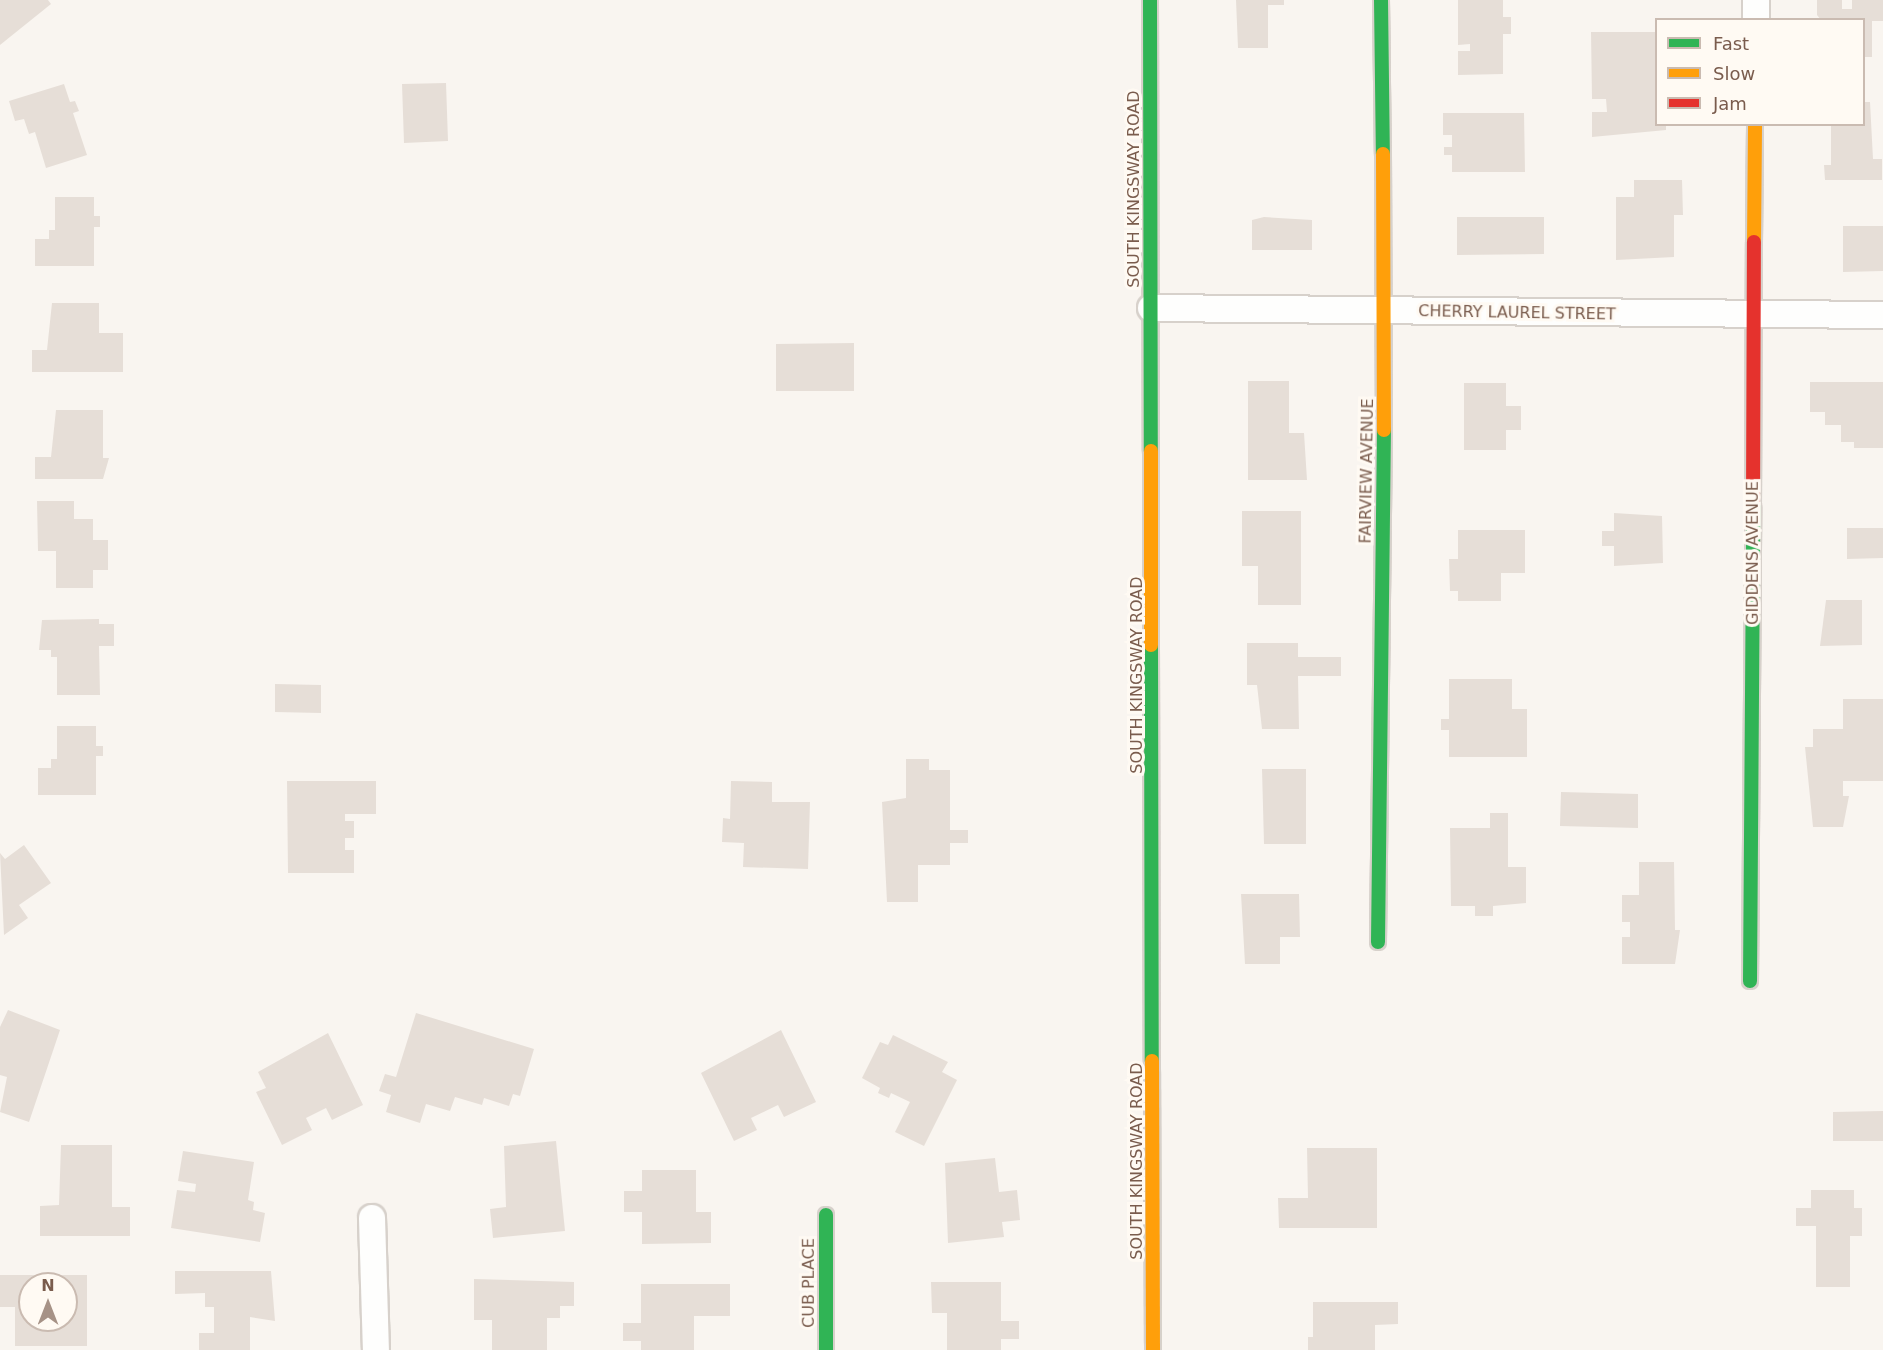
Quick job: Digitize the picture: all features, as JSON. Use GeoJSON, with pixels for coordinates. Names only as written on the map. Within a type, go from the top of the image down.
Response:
{"type":"FeatureCollection","features":[{"type":"Feature","properties":{"kind":"street","name":"SOUTH KINGSWAY ROAD"},"geometry":{"type":"LineString","coordinates":[[1150,0],[1153,1350]]}},
{"type":"Feature","properties":{"kind":"street","name":"FAIRVIEW AVENUE"},"geometry":{"type":"LineString","coordinates":[[1378,942],[1385,312],[1381,0]]}},
{"type":"Feature","properties":{"kind":"street"},"geometry":{"type":"LineString","coordinates":[[1756,0],[1756,18]]}},
{"type":"Feature","properties":{"kind":"street","name":"GIDDENS AVENUE"},"geometry":{"type":"LineString","coordinates":[[1750,981],[1755,126]]}},
{"type":"Feature","properties":{"kind":"street","name":"CHERRY LAUREL STREET"},"geometry":{"type":"LineString","coordinates":[[1152,308],[1883,315]]}},
{"type":"Feature","properties":{"kind":"street","name":"CUB PLACE"},"geometry":{"type":"LineString","coordinates":[[825,1215],[826,1350]]}},
{"type":"Feature","properties":{"kind":"street"},"geometry":{"type":"LineString","coordinates":[[372,1218],[376,1350]]}},
{"type":"Feature","properties":{"kind":"building"},"geometry":{"type":"Polygon","coordinates":[[[0,0],[48,0],[51,4],[0,45],[0,0]]]}},
{"type":"Feature","properties":{"kind":"building"},"geometry":{"type":"Polygon","coordinates":[[[1236,0],[1284,0],[1284,5],[1268,5],[1268,48],[1238,48],[1236,0]]]}},
{"type":"Feature","properties":{"kind":"building"},"geometry":{"type":"Polygon","coordinates":[[[1458,0],[1503,0],[1503,17],[1511,17],[1511,34],[1503,34],[1503,74],[1458,75],[1458,51],[1470,51],[1470,44],[1458,45],[1458,0]]]}},
{"type":"Feature","properties":{"kind":"building"},"geometry":{"type":"Polygon","coordinates":[[[1817,0],[1842,0],[1842,9],[1852,9],[1852,0],[1883,0],[1883,21],[1872,21],[1872,57],[1865,57],[1865,18],[1819,18],[1817,15],[1817,0]]]}},
{"type":"Feature","properties":{"kind":"building"},"geometry":{"type":"Polygon","coordinates":[[[1591,32],[1655,32],[1655,126],[1666,126],[1666,130],[1592,137],[1592,112],[1607,112],[1606,99],[1592,99],[1591,32]]]}},
{"type":"Feature","properties":{"kind":"building"},"geometry":{"type":"Polygon","coordinates":[[[446,83],[448,141],[404,143],[402,84],[446,83]]]}},
{"type":"Feature","properties":{"kind":"building"},"geometry":{"type":"Polygon","coordinates":[[[64,84],[70,102],[75,101],[79,111],[73,113],[87,155],[46,168],[35,132],[29,134],[24,119],[15,121],[9,101],[64,84]]]}},
{"type":"Feature","properties":{"kind":"building"},"geometry":{"type":"Polygon","coordinates":[[[1865,102],[1870,102],[1873,159],[1882,159],[1882,180],[1825,180],[1824,165],[1831,165],[1831,126],[1865,126],[1865,102]]]}},
{"type":"Feature","properties":{"kind":"building"},"geometry":{"type":"Polygon","coordinates":[[[1443,113],[1524,113],[1525,172],[1452,172],[1452,155],[1444,155],[1444,147],[1452,147],[1452,135],[1443,135],[1443,113]]]}},
{"type":"Feature","properties":{"kind":"building"},"geometry":{"type":"Polygon","coordinates":[[[1634,180],[1682,180],[1683,215],[1674,215],[1674,257],[1616,260],[1616,197],[1634,197],[1634,180]]]}},
{"type":"Feature","properties":{"kind":"building"},"geometry":{"type":"Polygon","coordinates":[[[55,197],[94,197],[94,216],[100,216],[100,227],[94,227],[94,266],[35,266],[35,239],[49,239],[49,230],[55,230],[55,197]]]}},
{"type":"Feature","properties":{"kind":"building"},"geometry":{"type":"Polygon","coordinates":[[[1264,217],[1312,220],[1312,250],[1252,250],[1252,220],[1264,217]]]}},
{"type":"Feature","properties":{"kind":"building"},"geometry":{"type":"Polygon","coordinates":[[[1457,217],[1544,217],[1544,254],[1457,255],[1457,217]]]}},
{"type":"Feature","properties":{"kind":"building"},"geometry":{"type":"Polygon","coordinates":[[[1843,226],[1883,226],[1883,271],[1843,272],[1843,226]]]}},
{"type":"Feature","properties":{"kind":"building"},"geometry":{"type":"Polygon","coordinates":[[[52,303],[99,303],[99,333],[123,333],[123,372],[32,372],[32,350],[47,350],[52,303]]]}},
{"type":"Feature","properties":{"kind":"building"},"geometry":{"type":"Polygon","coordinates":[[[854,343],[854,391],[776,391],[776,344],[854,343]]]}},
{"type":"Feature","properties":{"kind":"building"},"geometry":{"type":"Polygon","coordinates":[[[1248,381],[1289,381],[1289,433],[1304,433],[1307,480],[1248,480],[1248,381]]]}},
{"type":"Feature","properties":{"kind":"building"},"geometry":{"type":"Polygon","coordinates":[[[1810,382],[1883,382],[1883,448],[1854,448],[1854,442],[1841,442],[1841,425],[1825,425],[1825,412],[1810,412],[1810,382]]]}},
{"type":"Feature","properties":{"kind":"building"},"geometry":{"type":"Polygon","coordinates":[[[1464,383],[1506,383],[1506,406],[1521,406],[1521,430],[1506,430],[1506,450],[1464,450],[1464,383]]]}},
{"type":"Feature","properties":{"kind":"building"},"geometry":{"type":"Polygon","coordinates":[[[56,410],[103,410],[103,458],[109,458],[103,479],[35,479],[35,457],[51,457],[56,410]]]}},
{"type":"Feature","properties":{"kind":"building"},"geometry":{"type":"Polygon","coordinates":[[[37,501],[74,501],[74,519],[93,519],[93,540],[108,540],[108,570],[93,570],[93,588],[56,588],[56,551],[38,551],[37,501]]]}},
{"type":"Feature","properties":{"kind":"building"},"geometry":{"type":"Polygon","coordinates":[[[1242,511],[1301,511],[1301,605],[1258,605],[1258,566],[1242,566],[1242,511]]]}},
{"type":"Feature","properties":{"kind":"building"},"geometry":{"type":"Polygon","coordinates":[[[1614,513],[1662,516],[1663,563],[1614,566],[1614,546],[1602,546],[1602,531],[1614,531],[1614,513]]]}},
{"type":"Feature","properties":{"kind":"building"},"geometry":{"type":"Polygon","coordinates":[[[1847,528],[1883,528],[1883,558],[1847,559],[1847,528]]]}},
{"type":"Feature","properties":{"kind":"building"},"geometry":{"type":"Polygon","coordinates":[[[1458,530],[1525,530],[1525,573],[1501,573],[1501,601],[1458,601],[1458,591],[1450,591],[1449,559],[1458,559],[1458,530]]]}},
{"type":"Feature","properties":{"kind":"building"},"geometry":{"type":"Polygon","coordinates":[[[1826,600],[1862,600],[1862,645],[1820,646],[1826,600]]]}},
{"type":"Feature","properties":{"kind":"building"},"geometry":{"type":"Polygon","coordinates":[[[99,619],[99,624],[114,624],[114,646],[99,646],[100,695],[57,695],[57,657],[51,657],[51,650],[39,650],[42,620],[99,619]]]}},
{"type":"Feature","properties":{"kind":"building"},"geometry":{"type":"Polygon","coordinates":[[[1247,643],[1298,643],[1298,657],[1341,657],[1341,676],[1298,676],[1299,729],[1262,729],[1257,685],[1247,685],[1247,643]]]}},
{"type":"Feature","properties":{"kind":"building"},"geometry":{"type":"Polygon","coordinates":[[[1449,679],[1512,679],[1512,709],[1527,709],[1527,757],[1449,757],[1449,730],[1441,730],[1441,719],[1449,719],[1449,679]]]}},
{"type":"Feature","properties":{"kind":"building"},"geometry":{"type":"Polygon","coordinates":[[[275,684],[321,685],[321,713],[275,712],[275,684]]]}},
{"type":"Feature","properties":{"kind":"building"},"geometry":{"type":"Polygon","coordinates":[[[1843,699],[1883,699],[1883,781],[1843,781],[1843,796],[1849,796],[1843,827],[1813,827],[1805,747],[1813,747],[1813,729],[1843,729],[1843,699]]]}},
{"type":"Feature","properties":{"kind":"building"},"geometry":{"type":"Polygon","coordinates":[[[57,726],[96,726],[96,746],[103,746],[103,756],[96,756],[96,795],[38,795],[38,768],[51,768],[51,759],[57,759],[57,726]]]}},
{"type":"Feature","properties":{"kind":"building"},"geometry":{"type":"Polygon","coordinates":[[[906,759],[929,759],[929,770],[950,770],[950,830],[968,830],[968,843],[950,843],[950,865],[918,865],[918,902],[887,902],[882,802],[906,798],[906,759]]]}},
{"type":"Feature","properties":{"kind":"building"},"geometry":{"type":"Polygon","coordinates":[[[1262,769],[1306,769],[1306,844],[1264,844],[1262,769]]]}},
{"type":"Feature","properties":{"kind":"building"},"geometry":{"type":"Polygon","coordinates":[[[287,781],[376,781],[376,814],[345,814],[345,821],[354,821],[354,838],[345,838],[345,850],[354,850],[354,873],[288,873],[287,781]]]}},
{"type":"Feature","properties":{"kind":"building"},"geometry":{"type":"Polygon","coordinates":[[[731,781],[772,782],[772,802],[810,802],[808,869],[743,867],[744,843],[722,842],[723,818],[730,819],[731,781]]]}},
{"type":"Feature","properties":{"kind":"building"},"geometry":{"type":"Polygon","coordinates":[[[1561,792],[1638,794],[1638,828],[1560,826],[1561,792]]]}},
{"type":"Feature","properties":{"kind":"building"},"geometry":{"type":"Polygon","coordinates":[[[1490,813],[1508,813],[1508,867],[1526,867],[1526,903],[1493,906],[1493,916],[1475,916],[1475,906],[1451,906],[1450,828],[1490,828],[1490,813]]]}},
{"type":"Feature","properties":{"kind":"building"},"geometry":{"type":"Polygon","coordinates":[[[24,845],[51,883],[19,905],[28,918],[4,935],[0,853],[5,859],[24,845]]]}},
{"type":"Feature","properties":{"kind":"building"},"geometry":{"type":"Polygon","coordinates":[[[1639,862],[1674,862],[1675,930],[1680,930],[1675,964],[1622,964],[1622,937],[1630,937],[1630,922],[1622,922],[1622,895],[1639,895],[1639,862]]]}},
{"type":"Feature","properties":{"kind":"building"},"geometry":{"type":"Polygon","coordinates":[[[1241,894],[1299,894],[1300,937],[1280,937],[1280,964],[1245,964],[1241,894]]]}},
{"type":"Feature","properties":{"kind":"building"},"geometry":{"type":"Polygon","coordinates":[[[8,1010],[60,1030],[29,1122],[0,1112],[7,1077],[0,1075],[0,1027],[8,1010]]]}},
{"type":"Feature","properties":{"kind":"building"},"geometry":{"type":"Polygon","coordinates":[[[416,1013],[534,1049],[520,1096],[513,1094],[509,1106],[484,1098],[482,1105],[455,1097],[450,1111],[426,1104],[420,1123],[386,1112],[391,1095],[379,1091],[385,1074],[396,1077],[416,1013]]]}},
{"type":"Feature","properties":{"kind":"building"},"geometry":{"type":"Polygon","coordinates":[[[781,1030],[816,1102],[784,1117],[778,1105],[751,1118],[757,1130],[734,1141],[701,1073],[781,1030]]]}},
{"type":"Feature","properties":{"kind":"building"},"geometry":{"type":"Polygon","coordinates":[[[328,1033],[363,1105],[332,1120],[326,1108],[306,1118],[312,1130],[282,1145],[256,1092],[266,1088],[258,1072],[328,1033]]]}},
{"type":"Feature","properties":{"kind":"building"},"geometry":{"type":"Polygon","coordinates":[[[893,1035],[948,1062],[942,1072],[957,1080],[924,1146],[895,1132],[910,1102],[891,1093],[889,1098],[878,1093],[880,1088],[862,1078],[880,1042],[888,1045],[893,1035]]]}},
{"type":"Feature","properties":{"kind":"building"},"geometry":{"type":"Polygon","coordinates":[[[1883,1111],[1883,1141],[1833,1141],[1833,1112],[1883,1111]]]}},
{"type":"Feature","properties":{"kind":"building"},"geometry":{"type":"Polygon","coordinates":[[[556,1141],[565,1231],[493,1238],[490,1209],[506,1207],[504,1146],[556,1141]]]}},
{"type":"Feature","properties":{"kind":"building"},"geometry":{"type":"Polygon","coordinates":[[[61,1145],[112,1145],[112,1207],[130,1207],[130,1236],[40,1236],[40,1206],[59,1205],[61,1145]]]}},
{"type":"Feature","properties":{"kind":"building"},"geometry":{"type":"Polygon","coordinates":[[[1307,1148],[1377,1148],[1377,1228],[1279,1228],[1278,1198],[1308,1198],[1307,1148]]]}},
{"type":"Feature","properties":{"kind":"building"},"geometry":{"type":"Polygon","coordinates":[[[183,1151],[254,1162],[248,1200],[254,1202],[253,1210],[265,1213],[260,1242],[171,1228],[177,1190],[195,1192],[196,1184],[178,1181],[183,1151]]]}},
{"type":"Feature","properties":{"kind":"building"},"geometry":{"type":"Polygon","coordinates":[[[995,1158],[999,1192],[1017,1190],[1020,1220],[1002,1222],[1004,1237],[948,1243],[945,1163],[995,1158]]]}},
{"type":"Feature","properties":{"kind":"building"},"geometry":{"type":"Polygon","coordinates":[[[642,1170],[696,1170],[696,1212],[711,1212],[711,1243],[642,1244],[642,1212],[624,1212],[624,1191],[642,1191],[642,1170]]]}},
{"type":"Feature","properties":{"kind":"building"},"geometry":{"type":"Polygon","coordinates":[[[1811,1190],[1854,1190],[1854,1208],[1862,1208],[1862,1236],[1850,1236],[1850,1287],[1816,1287],[1816,1226],[1796,1226],[1796,1208],[1811,1208],[1811,1190]]]}},
{"type":"Feature","properties":{"kind":"building"},"geometry":{"type":"Polygon","coordinates":[[[175,1271],[271,1271],[275,1321],[250,1317],[250,1350],[199,1350],[199,1333],[214,1333],[214,1307],[205,1307],[205,1293],[175,1294],[175,1271]]]}},
{"type":"Feature","properties":{"kind":"building"},"geometry":{"type":"Polygon","coordinates":[[[0,1275],[18,1275],[18,1332],[78,1332],[78,1275],[87,1275],[87,1346],[15,1346],[15,1307],[0,1307],[0,1275]]]}},
{"type":"Feature","properties":{"kind":"building"},"geometry":{"type":"Polygon","coordinates":[[[474,1279],[574,1282],[574,1306],[560,1306],[560,1318],[547,1318],[547,1350],[492,1350],[492,1320],[474,1320],[474,1279]]]}},
{"type":"Feature","properties":{"kind":"building"},"geometry":{"type":"Polygon","coordinates":[[[931,1282],[1001,1282],[1001,1321],[1019,1321],[1019,1339],[1001,1339],[1001,1350],[947,1350],[947,1313],[932,1313],[931,1282]]]}},
{"type":"Feature","properties":{"kind":"building"},"geometry":{"type":"Polygon","coordinates":[[[641,1284],[730,1284],[730,1316],[694,1316],[694,1350],[641,1350],[641,1341],[623,1341],[623,1323],[641,1323],[641,1284]]]}},
{"type":"Feature","properties":{"kind":"building"},"geometry":{"type":"Polygon","coordinates":[[[1313,1302],[1398,1302],[1398,1324],[1375,1325],[1375,1350],[1308,1350],[1308,1337],[1313,1337],[1313,1302]]]}},
{"type":"Feature","properties":{"kind":"traffic: fast"},"geometry":{"type":"LineString","coordinates":[[1150,0],[1151,451]]}},
{"type":"Feature","properties":{"kind":"traffic: fast"},"geometry":{"type":"LineString","coordinates":[[1381,0],[1383,154]]}},
{"type":"Feature","properties":{"kind":"traffic: fast"},"geometry":{"type":"LineString","coordinates":[[1378,942],[1384,430]]}},
{"type":"Feature","properties":{"kind":"traffic: fast"},"geometry":{"type":"LineString","coordinates":[[1750,981],[1753,506]]}},
{"type":"Feature","properties":{"kind":"traffic: fast"},"geometry":{"type":"LineString","coordinates":[[1151,645],[1152,1061]]}},
{"type":"Feature","properties":{"kind":"traffic: fast"},"geometry":{"type":"LineString","coordinates":[[826,1215],[826,1350]]}},
{"type":"Feature","properties":{"kind":"traffic: slow"},"geometry":{"type":"LineString","coordinates":[[1754,242],[1755,126]]}},
{"type":"Feature","properties":{"kind":"traffic: slow"},"geometry":{"type":"LineString","coordinates":[[1383,154],[1384,430]]}},
{"type":"Feature","properties":{"kind":"traffic: slow"},"geometry":{"type":"LineString","coordinates":[[1151,451],[1151,645]]}},
{"type":"Feature","properties":{"kind":"traffic: slow"},"geometry":{"type":"LineString","coordinates":[[1152,1061],[1153,1350]]}},
{"type":"Feature","properties":{"kind":"traffic: jam"},"geometry":{"type":"LineString","coordinates":[[1753,506],[1754,242]]}}]}
